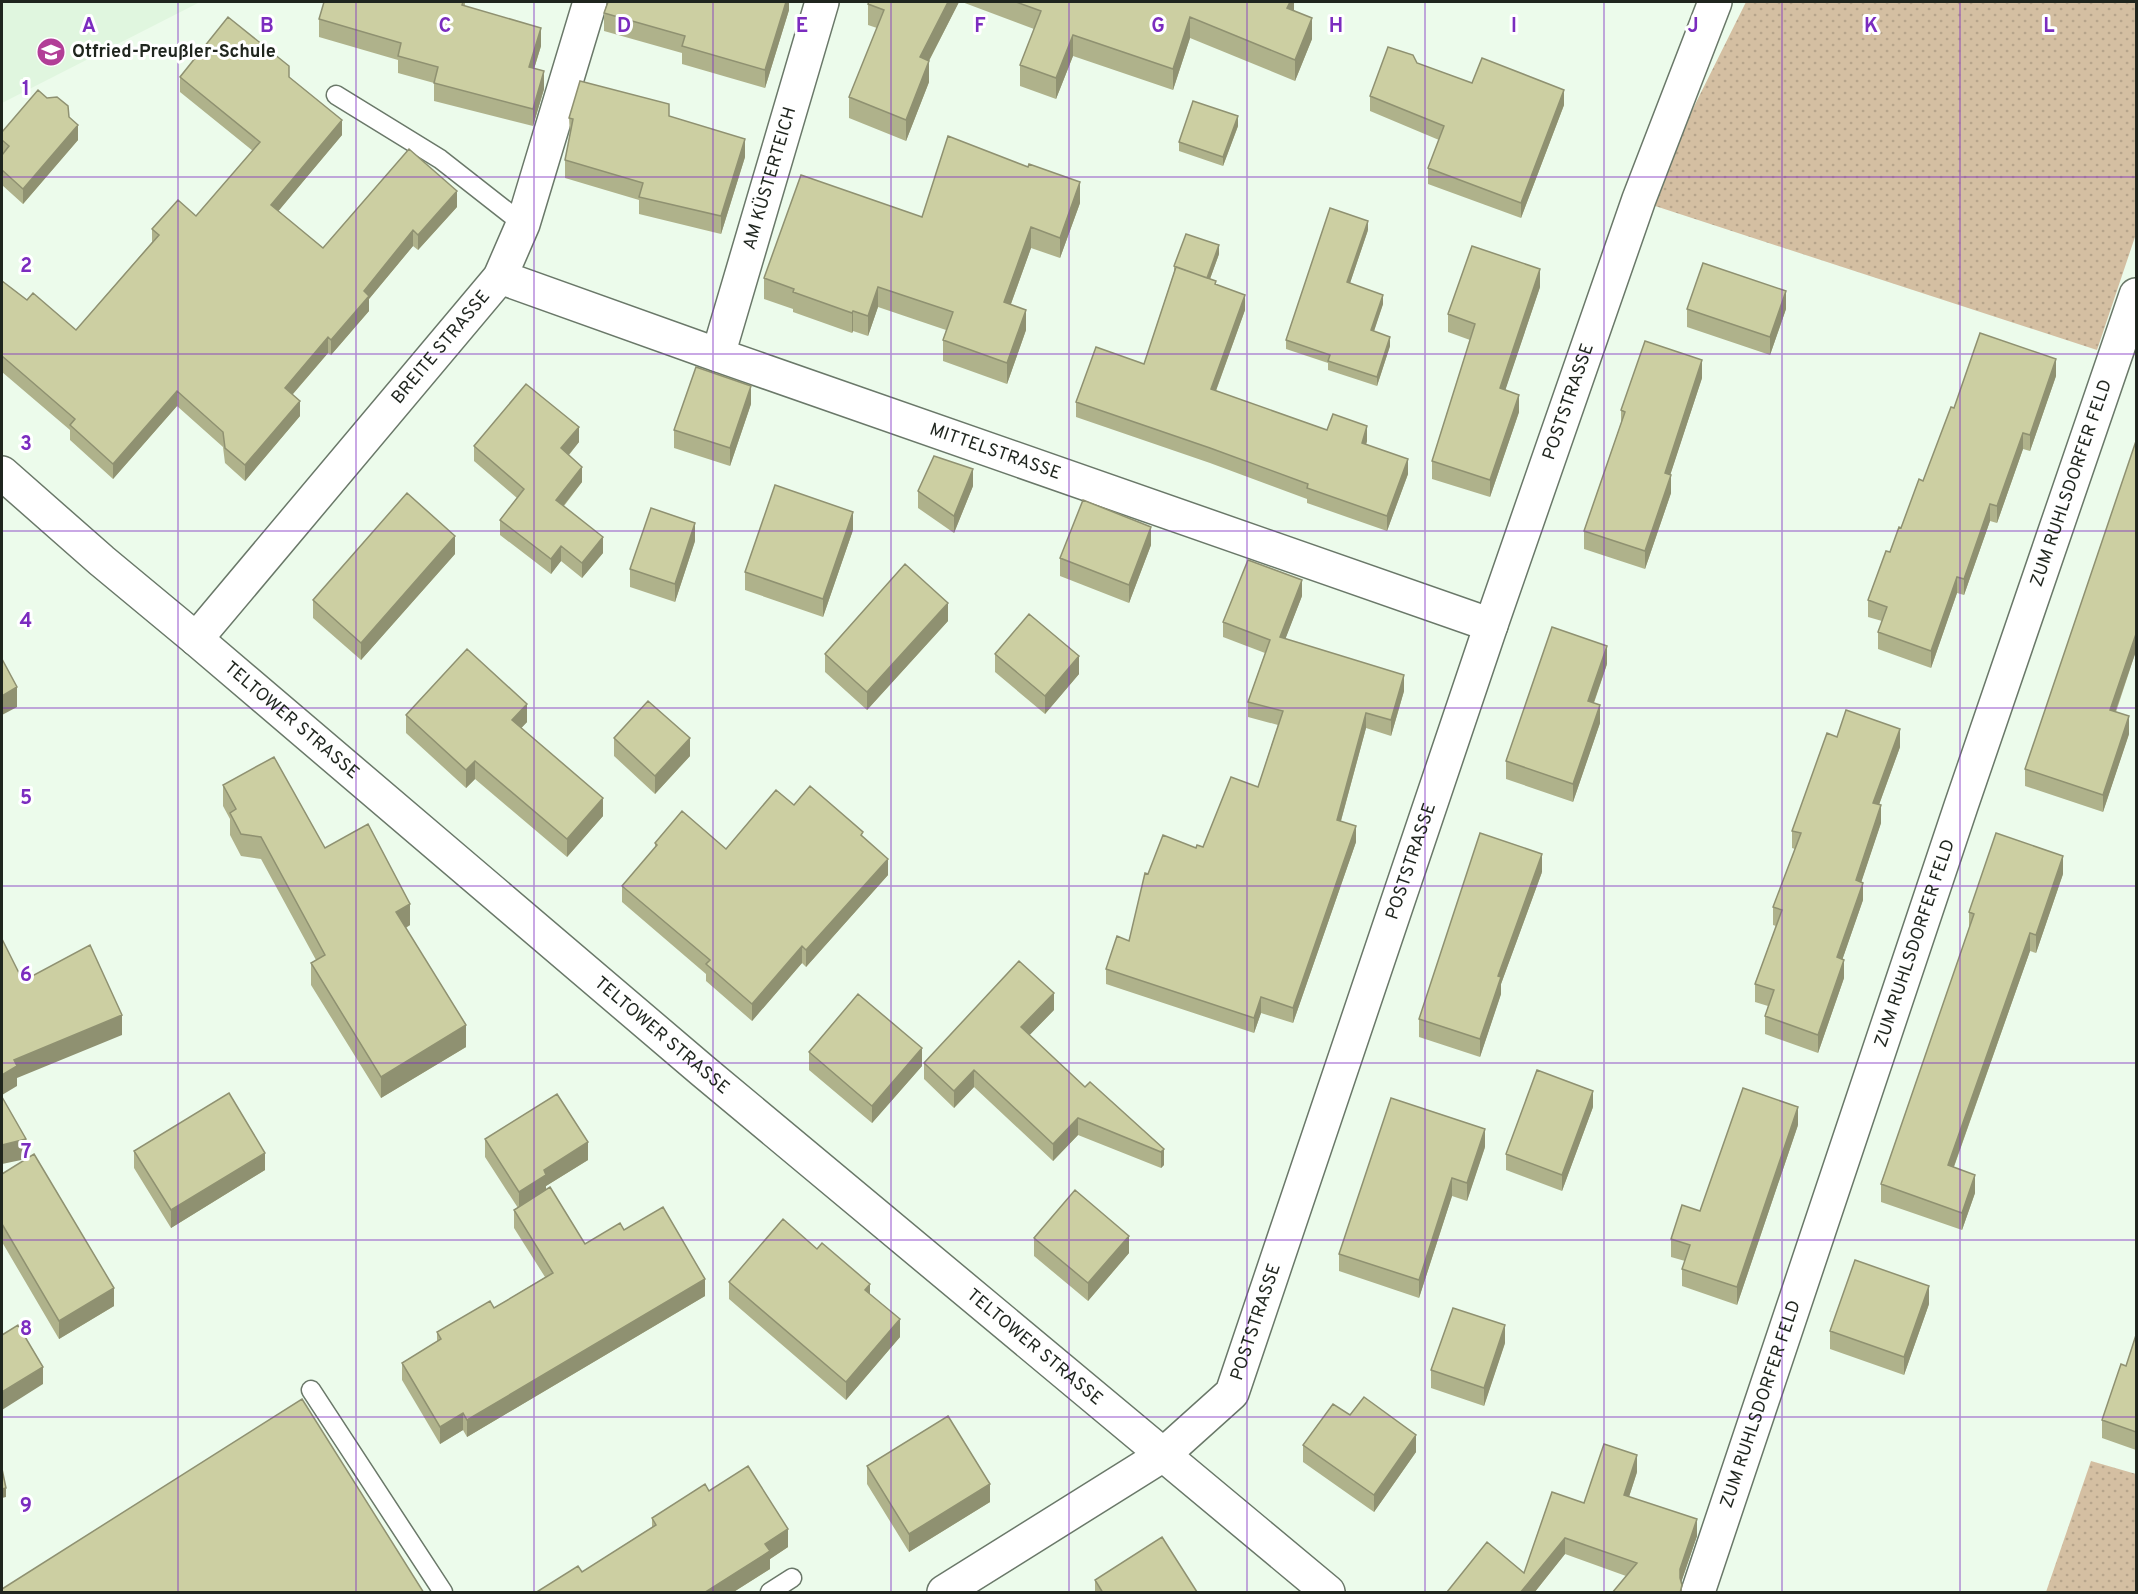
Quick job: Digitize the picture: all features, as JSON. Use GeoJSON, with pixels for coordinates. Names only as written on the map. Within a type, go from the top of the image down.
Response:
{"type":"FeatureCollection","features":[{"type":"Feature","properties":{"kind":"street","name":"BREITE STRASSE"},"geometry":{"type":"LineString","coordinates":[[196,639],[500,277],[524,224],[590,2]]}},
{"type":"Feature","properties":{"kind":"street","name":"AM KÜSTERTEICH"},"geometry":{"type":"LineString","coordinates":[[718,356],[822,2]]}},
{"type":"Feature","properties":{"kind":"street","name":"POSTSTRASSE"},"geometry":{"type":"LineString","coordinates":[[944,1593],[1163,1455],[1232,1394],[1491,625],[1639,199],[1715,2]]}},
{"type":"Feature","properties":{"kind":"street","name":"MITTELSTRASSE"},"geometry":{"type":"LineString","coordinates":[[500,277],[718,356],[1491,625]]}},
{"type":"Feature","properties":{"kind":"street","name":"ZUM RUHLSDORFER FELD"},"geometry":{"type":"LineString","coordinates":[[1698,1593],[1943,859],[2136,295]]}},
{"type":"Feature","properties":{"kind":"street","name":"TELTOWER STRASSE"},"geometry":{"type":"LineString","coordinates":[[2,473],[102,561],[703,1071],[1328,1593]]}},
{"type":"Feature","properties":{"kind":"lane"},"geometry":{"type":"LineString","coordinates":[[336,95],[440,159],[524,224]]}},
{"type":"Feature","properties":{"kind":"lane"},"geometry":{"type":"LineString","coordinates":[[311,1390],[443,1593]]}},
{"type":"Feature","properties":{"kind":"lane"},"geometry":{"type":"LineString","coordinates":[[770,1593],[792,1578]]}},
{"type":"Feature","properties":{"kind":"shaded area","name":"Otfried-Preußler-Schule"},"geometry":{"type":"Polygon","coordinates":[[[2,2],[200,2],[2,103],[2,2]]]}},
{"type":"Feature","properties":{"kind":"shaded area"},"geometry":{"type":"Polygon","coordinates":[[[1746,2],[2136,2],[2136,234],[2097,350],[1646,203],[1746,2]]]}},
{"type":"Feature","properties":{"kind":"shaded area"},"geometry":{"type":"Polygon","coordinates":[[[2091,1461],[2136,1474],[2136,1592],[2046,1592],[2091,1461]]]}},
{"type":"Feature","properties":{"kind":"building"},"geometry":{"type":"Polygon","coordinates":[[[324,2],[463,2],[462,5],[541,28],[529,67],[544,71],[533,109],[434,83],[438,67],[398,56],[401,43],[319,19],[324,2]]]}},
{"type":"Feature","properties":{"kind":"building"},"geometry":{"type":"Polygon","coordinates":[[[608,2],[786,2],[765,70],[682,46],[685,36],[604,13],[608,2]]]}},
{"type":"Feature","properties":{"kind":"building"},"geometry":{"type":"Polygon","coordinates":[[[869,2],[948,2],[920,57],[929,61],[906,120],[849,97],[884,10],[868,4],[869,2]]]}},
{"type":"Feature","properties":{"kind":"building"},"geometry":{"type":"Polygon","coordinates":[[[1016,2],[1290,2],[1287,8],[1312,18],[1295,60],[1190,17],[1173,69],[1073,35],[1056,78],[1020,65],[1041,11],[1016,2]]]}},
{"type":"Feature","properties":{"kind":"building"},"geometry":{"type":"Polygon","coordinates":[[[228,17],[289,66],[289,77],[342,120],[271,205],[323,248],[409,149],[457,191],[418,235],[413,230],[364,291],[369,296],[331,340],[328,337],[285,388],[300,401],[245,465],[225,448],[223,432],[177,391],[113,464],[70,425],[75,419],[2,356],[2,281],[27,300],[33,293],[76,330],[159,235],[152,229],[178,200],[196,216],[260,142],[180,77],[228,17]]]}},
{"type":"Feature","properties":{"kind":"building"},"geometry":{"type":"Polygon","coordinates":[[[1388,47],[1413,55],[1417,63],[1472,83],[1482,58],[1564,90],[1521,203],[1428,168],[1444,126],[1370,96],[1388,47]]]}},
{"type":"Feature","properties":{"kind":"building"},"geometry":{"type":"Polygon","coordinates":[[[580,81],[669,104],[669,116],[745,139],[721,216],[639,197],[643,183],[565,160],[573,119],[569,118],[580,81]]]}},
{"type":"Feature","properties":{"kind":"building"},"geometry":{"type":"Polygon","coordinates":[[[38,90],[47,98],[57,97],[68,106],[69,117],[78,125],[23,189],[2,170],[2,155],[9,146],[2,140],[2,132],[38,90]]]}},
{"type":"Feature","properties":{"kind":"building"},"geometry":{"type":"Polygon","coordinates":[[[1193,101],[1238,116],[1223,157],[1179,142],[1193,101]]]}},
{"type":"Feature","properties":{"kind":"building"},"geometry":{"type":"Polygon","coordinates":[[[948,136],[1028,167],[1029,164],[1080,182],[1060,238],[1031,227],[1004,302],[1026,310],[1007,363],[943,340],[953,312],[878,287],[868,316],[853,311],[852,313],[793,292],[794,289],[764,278],[801,175],[922,217],[948,136]]]}},
{"type":"Feature","properties":{"kind":"building"},"geometry":{"type":"Polygon","coordinates":[[[1330,208],[1368,221],[1347,282],[1383,295],[1371,330],[1390,337],[1377,377],[1328,361],[1330,355],[1286,340],[1330,208]]]}},
{"type":"Feature","properties":{"kind":"building"},"geometry":{"type":"Polygon","coordinates":[[[1186,234],[1219,245],[1207,278],[1174,266],[1186,234]]]}},
{"type":"Feature","properties":{"kind":"building"},"geometry":{"type":"Polygon","coordinates":[[[1472,246],[1540,269],[1500,388],[1519,395],[1490,480],[1432,461],[1475,324],[1448,314],[1472,246]]]}},
{"type":"Feature","properties":{"kind":"building"},"geometry":{"type":"Polygon","coordinates":[[[1703,263],[1786,291],[1770,337],[1687,309],[1703,263]]]}},
{"type":"Feature","properties":{"kind":"building"},"geometry":{"type":"Polygon","coordinates":[[[1176,267],[1216,281],[1215,284],[1245,295],[1211,389],[1327,430],[1333,414],[1367,426],[1362,443],[1408,459],[1387,516],[1307,488],[1308,484],[1210,448],[1076,402],[1096,347],[1144,364],[1176,267]]]}},
{"type":"Feature","properties":{"kind":"building"},"geometry":{"type":"Polygon","coordinates":[[[1980,333],[2056,359],[2030,435],[2023,433],[1997,506],[1990,504],[1964,579],[1957,577],[1931,651],[1878,632],[1887,607],[1868,600],[1886,551],[1890,552],[1919,479],[1923,481],[1951,407],[1954,408],[1980,333]]]}},
{"type":"Feature","properties":{"kind":"building"},"geometry":{"type":"Polygon","coordinates":[[[1645,341],[1702,360],[1665,473],[1671,475],[1645,551],[1584,531],[1625,412],[1621,410],[1645,341]]]}},
{"type":"Feature","properties":{"kind":"building"},"geometry":{"type":"Polygon","coordinates":[[[696,367],[751,386],[730,448],[674,430],[696,367]]]}},
{"type":"Feature","properties":{"kind":"building"},"geometry":{"type":"Polygon","coordinates":[[[526,384],[579,427],[561,448],[582,467],[556,500],[603,537],[582,563],[561,546],[551,559],[500,520],[524,489],[474,446],[526,384]]]}},
{"type":"Feature","properties":{"kind":"building"},"geometry":{"type":"Polygon","coordinates":[[[2136,441],[2136,634],[2110,710],[2129,716],[2103,795],[2025,769],[2136,441]]]}},
{"type":"Feature","properties":{"kind":"building"},"geometry":{"type":"Polygon","coordinates":[[[934,456],[973,469],[954,516],[918,491],[934,456]]]}},
{"type":"Feature","properties":{"kind":"building"},"geometry":{"type":"Polygon","coordinates":[[[775,485],[853,512],[823,599],[745,572],[775,485]]]}},
{"type":"Feature","properties":{"kind":"building"},"geometry":{"type":"Polygon","coordinates":[[[407,493],[455,536],[361,643],[313,600],[407,493]]]}},
{"type":"Feature","properties":{"kind":"building"},"geometry":{"type":"Polygon","coordinates":[[[1083,500],[1151,527],[1129,585],[1060,558],[1083,500]]]}},
{"type":"Feature","properties":{"kind":"building"},"geometry":{"type":"Polygon","coordinates":[[[651,508],[695,523],[675,584],[630,569],[651,508]]]}},
{"type":"Feature","properties":{"kind":"building"},"geometry":{"type":"Polygon","coordinates":[[[1248,560],[1302,580],[1280,637],[1404,675],[1391,720],[1366,713],[1337,820],[1356,826],[1293,1008],[1261,997],[1254,1018],[1106,969],[1117,936],[1129,941],[1145,873],[1148,874],[1163,835],[1196,848],[1197,845],[1203,847],[1231,777],[1258,787],[1283,711],[1248,702],[1270,640],[1223,622],[1248,560]]]}},
{"type":"Feature","properties":{"kind":"building"},"geometry":{"type":"Polygon","coordinates":[[[905,564],[948,603],[867,692],[825,654],[905,564]]]}},
{"type":"Feature","properties":{"kind":"building"},"geometry":{"type":"Polygon","coordinates":[[[1029,614],[1079,656],[1045,696],[995,654],[1029,614]]]}},
{"type":"Feature","properties":{"kind":"building"},"geometry":{"type":"Polygon","coordinates":[[[1552,627],[1607,646],[1588,701],[1600,705],[1573,784],[1506,761],[1552,627]]]}},
{"type":"Feature","properties":{"kind":"building"},"geometry":{"type":"Polygon","coordinates":[[[467,649],[527,704],[512,720],[603,798],[567,839],[475,761],[466,770],[406,715],[467,649]]]}},
{"type":"Feature","properties":{"kind":"building"},"geometry":{"type":"Polygon","coordinates":[[[2,659],[17,687],[2,696],[2,659]]]}},
{"type":"Feature","properties":{"kind":"building"},"geometry":{"type":"Polygon","coordinates":[[[648,701],[690,738],[655,776],[614,738],[648,701]]]}},
{"type":"Feature","properties":{"kind":"building"},"geometry":{"type":"Polygon","coordinates":[[[1846,710],[1900,729],[1873,803],[1881,805],[1856,880],[1863,883],[1837,957],[1844,960],[1818,1035],[1765,1016],[1774,990],[1755,984],[1782,910],[1773,907],[1801,833],[1792,831],[1827,733],[1837,737],[1846,710]]]}},
{"type":"Feature","properties":{"kind":"building"},"geometry":{"type":"Polygon","coordinates":[[[274,757],[325,848],[368,824],[410,904],[396,912],[466,1025],[381,1077],[311,963],[325,955],[261,837],[241,834],[230,813],[236,809],[223,785],[274,757]]]}},
{"type":"Feature","properties":{"kind":"building"},"geometry":{"type":"Polygon","coordinates":[[[810,786],[863,832],[861,835],[888,859],[806,950],[802,946],[752,1004],[706,964],[710,960],[622,886],[682,811],[726,849],[776,790],[794,805],[810,786]]]}},
{"type":"Feature","properties":{"kind":"building"},"geometry":{"type":"Polygon","coordinates":[[[1480,833],[1542,854],[1498,976],[1501,977],[1480,1039],[1419,1019],[1480,833]]]}},
{"type":"Feature","properties":{"kind":"building"},"geometry":{"type":"Polygon","coordinates":[[[1996,833],[2063,856],[2036,935],[2030,933],[1948,1165],[1975,1175],[1962,1213],[1881,1184],[1974,914],[1969,912],[1996,833]]]}},
{"type":"Feature","properties":{"kind":"building"},"geometry":{"type":"Polygon","coordinates":[[[2,939],[23,981],[90,945],[122,1015],[14,1060],[17,1066],[2,1075],[2,939]]]}},
{"type":"Feature","properties":{"kind":"building"},"geometry":{"type":"Polygon","coordinates":[[[1019,961],[1054,993],[1021,1027],[1085,1087],[1090,1082],[1164,1149],[1161,1152],[1078,1118],[1053,1144],[974,1070],[954,1091],[924,1063],[1019,961]]]}},
{"type":"Feature","properties":{"kind":"building"},"geometry":{"type":"Polygon","coordinates":[[[858,994],[922,1048],[872,1106],[809,1052],[858,994]]]}},
{"type":"Feature","properties":{"kind":"building"},"geometry":{"type":"Polygon","coordinates":[[[1537,1070],[1593,1091],[1562,1175],[1506,1154],[1537,1070]]]}},
{"type":"Feature","properties":{"kind":"building"},"geometry":{"type":"Polygon","coordinates":[[[1743,1088],[1798,1107],[1737,1287],[1682,1269],[1690,1245],[1671,1239],[1682,1205],[1700,1211],[1743,1088]]]}},
{"type":"Feature","properties":{"kind":"building"},"geometry":{"type":"Polygon","coordinates":[[[229,1093],[265,1153],[171,1210],[134,1151],[229,1093]]]}},
{"type":"Feature","properties":{"kind":"building"},"geometry":{"type":"Polygon","coordinates":[[[557,1094],[588,1142],[544,1170],[546,1175],[519,1192],[485,1139],[557,1094]]]}},
{"type":"Feature","properties":{"kind":"building"},"geometry":{"type":"Polygon","coordinates":[[[2,1097],[26,1139],[2,1145],[2,1097]]]}},
{"type":"Feature","properties":{"kind":"building"},"geometry":{"type":"Polygon","coordinates":[[[1391,1098],[1485,1129],[1467,1183],[1452,1178],[1419,1280],[1339,1254],[1391,1098]]]}},
{"type":"Feature","properties":{"kind":"building"},"geometry":{"type":"Polygon","coordinates":[[[34,1154],[114,1288],[59,1321],[2,1224],[2,1174],[34,1154]]]}},
{"type":"Feature","properties":{"kind":"building"},"geometry":{"type":"Polygon","coordinates":[[[550,1187],[585,1244],[620,1223],[624,1230],[663,1207],[705,1279],[467,1420],[463,1413],[440,1427],[402,1363],[441,1339],[437,1332],[490,1301],[494,1308],[553,1273],[514,1210],[550,1187]]]}},
{"type":"Feature","properties":{"kind":"building"},"geometry":{"type":"Polygon","coordinates":[[[1075,1190],[1129,1236],[1088,1283],[1034,1238],[1075,1190]]]}},
{"type":"Feature","properties":{"kind":"building"},"geometry":{"type":"Polygon","coordinates":[[[783,1219],[817,1249],[822,1243],[870,1284],[865,1290],[900,1319],[846,1382],[729,1282],[783,1219]]]}},
{"type":"Feature","properties":{"kind":"building"},"geometry":{"type":"Polygon","coordinates":[[[1855,1260],[1929,1286],[1904,1357],[1830,1331],[1855,1260]]]}},
{"type":"Feature","properties":{"kind":"building"},"geometry":{"type":"Polygon","coordinates":[[[1453,1308],[1505,1325],[1484,1388],[1431,1370],[1453,1308]]]}},
{"type":"Feature","properties":{"kind":"building"},"geometry":{"type":"Polygon","coordinates":[[[18,1325],[43,1367],[2,1392],[2,1335],[18,1325]]]}},
{"type":"Feature","properties":{"kind":"building"},"geometry":{"type":"Polygon","coordinates":[[[2136,1335],[2136,1432],[2102,1420],[2121,1364],[2126,1366],[2136,1335]]]}},
{"type":"Feature","properties":{"kind":"building"},"geometry":{"type":"Polygon","coordinates":[[[1364,1397],[1416,1435],[1374,1495],[1303,1445],[1333,1404],[1350,1415],[1364,1397]]]}},
{"type":"Feature","properties":{"kind":"building"},"geometry":{"type":"Polygon","coordinates":[[[302,1399],[424,1593],[2,1593],[2,1589],[302,1399]]]}},
{"type":"Feature","properties":{"kind":"building"},"geometry":{"type":"Polygon","coordinates":[[[948,1416],[990,1484],[909,1534],[867,1466],[948,1416]]]}},
{"type":"Feature","properties":{"kind":"building"},"geometry":{"type":"Polygon","coordinates":[[[1604,1444],[1637,1455],[1624,1495],[1697,1519],[1680,1569],[1682,1585],[1680,1593],[1612,1593],[1637,1563],[1565,1538],[1520,1593],[1447,1592],[1487,1542],[1524,1573],[1552,1492],[1584,1503],[1604,1444]]]}},
{"type":"Feature","properties":{"kind":"building"},"geometry":{"type":"Polygon","coordinates":[[[748,1466],[788,1529],[765,1544],[770,1551],[704,1593],[535,1593],[578,1566],[582,1572],[656,1525],[652,1518],[705,1484],[709,1491],[748,1466]]]}},
{"type":"Feature","properties":{"kind":"building"},"geometry":{"type":"Polygon","coordinates":[[[2,1469],[6,1488],[2,1489],[2,1469]]]}},
{"type":"Feature","properties":{"kind":"building"},"geometry":{"type":"Polygon","coordinates":[[[1162,1537],[1196,1593],[1103,1593],[1095,1580],[1162,1537]]]}},
{"type":"Feature","properties":{"kind":"place","name":"Otfried-Preußler-Schule"},"geometry":{"type":"Point","coordinates":[51,52]}}]}
